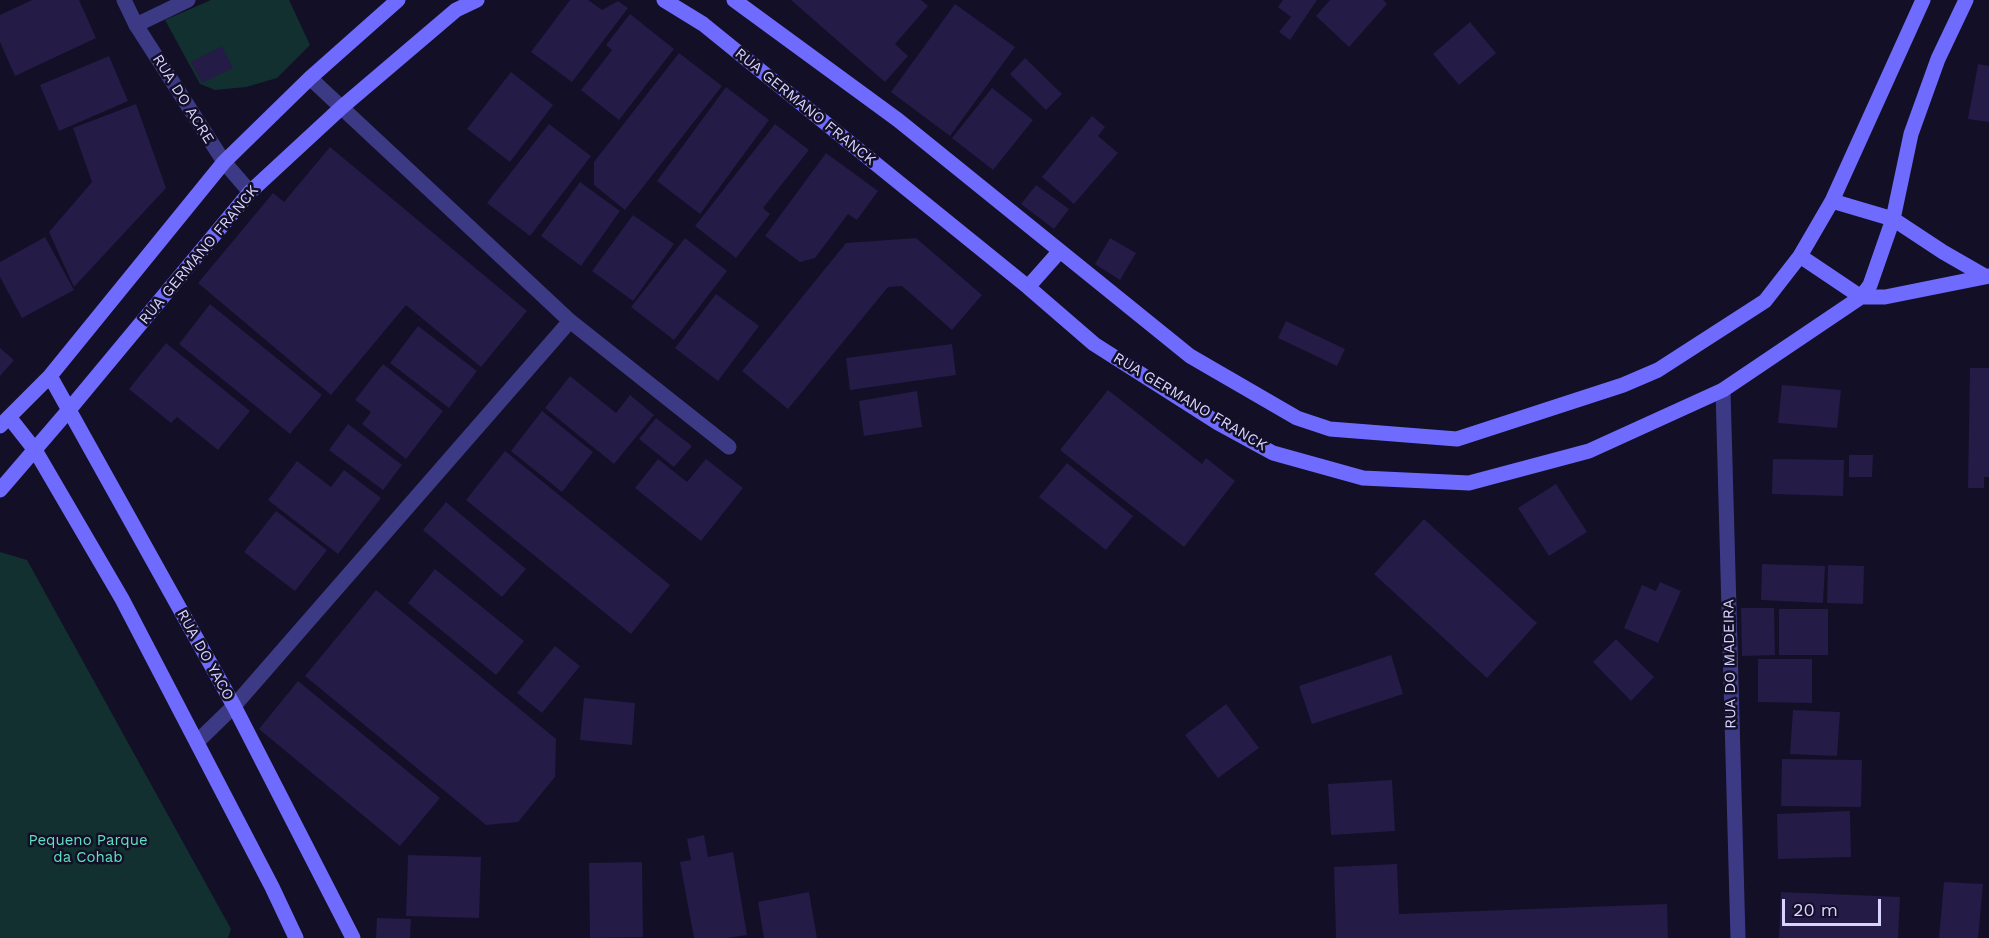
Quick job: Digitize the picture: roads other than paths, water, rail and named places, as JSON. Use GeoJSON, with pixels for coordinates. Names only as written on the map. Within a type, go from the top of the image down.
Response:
{"type":"FeatureCollection","features":[{"type":"Feature","properties":{"kind":"main road"},"geometry":{"type":"LineString","coordinates":[[296,938],[122,599],[35,450],[4,422],[50,376],[224,162],[310,78],[398,0]]}},
{"type":"Feature","properties":{"kind":"main road","name":"RUA GERMANO FRANCK"},"geometry":{"type":"LineString","coordinates":[[0,490],[250,192],[342,107],[456,10],[477,0]]}},
{"type":"Feature","properties":{"kind":"main road","name":"RUA GERMANO FRANCK"},"geometry":{"type":"LineString","coordinates":[[664,0],[702,24],[1028,287],[1094,344],[1218,423],[1273,453],[1363,478],[1469,483],[1589,451],[1723,390],[1861,297]]}},
{"type":"Feature","properties":{"kind":"main road"},"geometry":{"type":"LineString","coordinates":[[734,0],[898,120],[1190,356],[1297,418],[1330,429],[1457,439],[1623,385],[1658,370],[1765,301],[1800,256],[1832,201],[1923,0]]}},
{"type":"Feature","properties":{"kind":"main road"},"geometry":{"type":"LineString","coordinates":[[1861,297],[1870,285],[1893,219],[1911,134],[1938,59],[1966,0]]}},
{"type":"Feature","properties":{"kind":"main road"},"geometry":{"type":"LineString","coordinates":[[1832,201],[1893,219],[1943,252],[1986,275]]}},
{"type":"Feature","properties":{"kind":"main road"},"geometry":{"type":"LineString","coordinates":[[1028,287],[1059,252]]}},
{"type":"Feature","properties":{"kind":"main road"},"geometry":{"type":"LineString","coordinates":[[1800,256],[1861,297],[1885,297],[1986,275]]}},
{"type":"Feature","properties":{"kind":"main road","name":"RUA DO YACO"},"geometry":{"type":"LineString","coordinates":[[50,376],[234,706],[353,938]]}},
{"type":"Feature","properties":{"kind":"street","name":"RUA DO ACRE"},"geometry":{"type":"LineString","coordinates":[[124,0],[136,25],[224,162],[250,192]]}},
{"type":"Feature","properties":{"kind":"street"},"geometry":{"type":"LineString","coordinates":[[136,25],[188,0]]}},
{"type":"Feature","properties":{"kind":"street"},"geometry":{"type":"LineString","coordinates":[[310,78],[570,321],[729,447]]}},
{"type":"Feature","properties":{"kind":"street"},"geometry":{"type":"LineString","coordinates":[[197,742],[234,706],[570,321]]}},
{"type":"Feature","properties":{"kind":"street","name":"RUA DO MADEIRA"},"geometry":{"type":"LineString","coordinates":[[1723,390],[1738,938]]}},
{"type":"Feature","properties":{"kind":"park label","name":"Pequeno Parque da Cohab"},"geometry":{"type":"Point","coordinates":[88,850]}}]}
